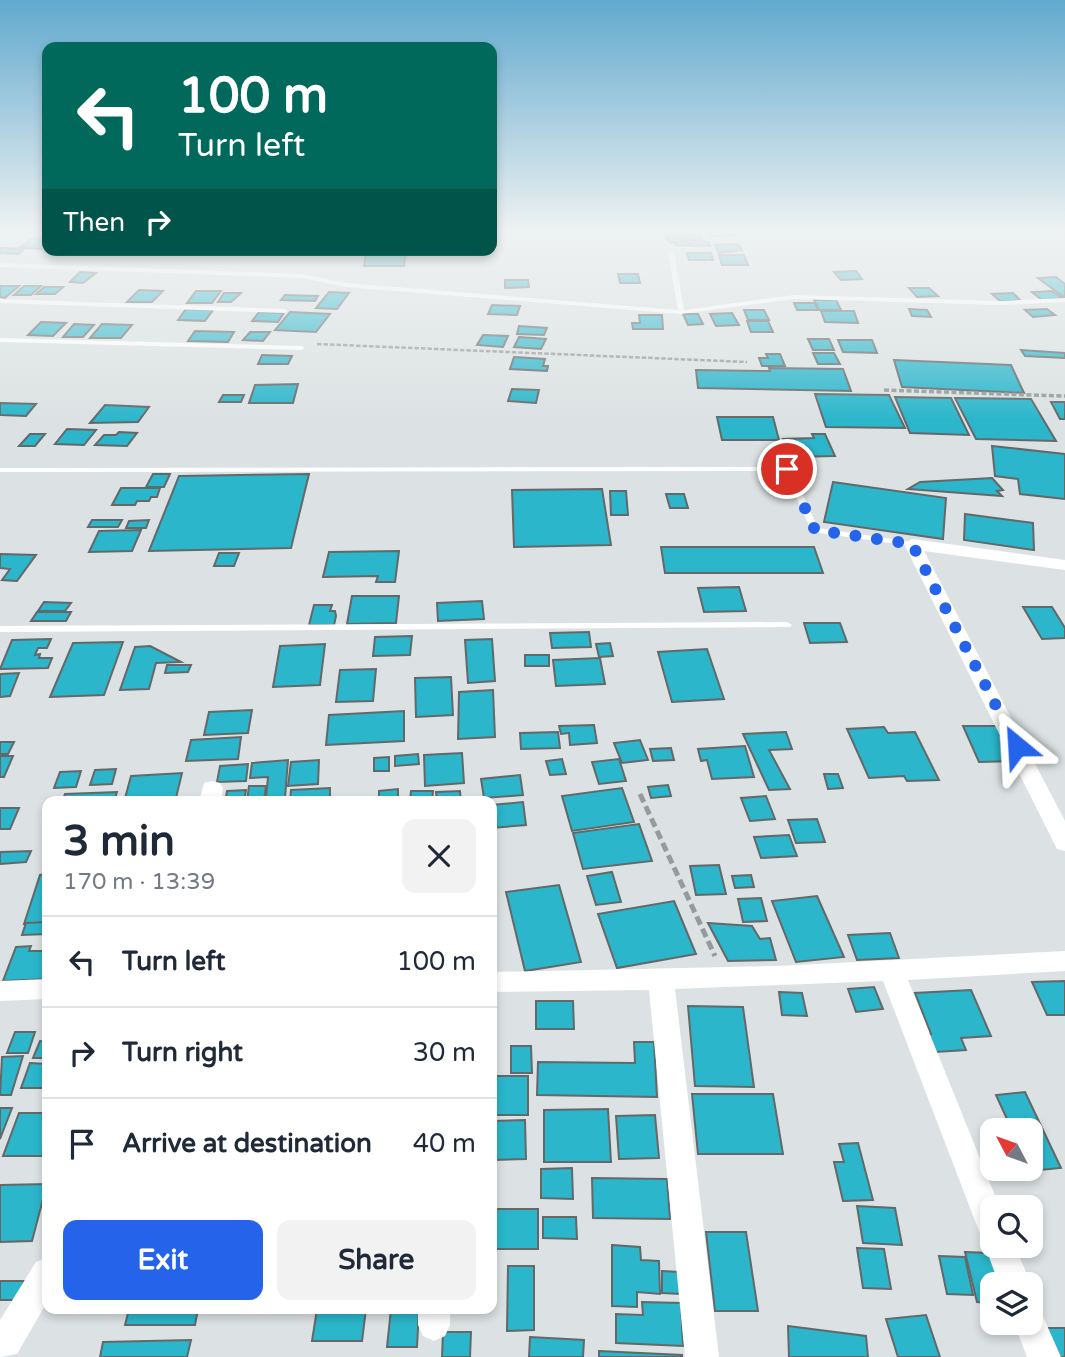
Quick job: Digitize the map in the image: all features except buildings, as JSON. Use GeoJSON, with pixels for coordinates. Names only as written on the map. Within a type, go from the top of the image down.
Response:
{"type":"FeatureCollection","features":[{"type":"Feature","properties":{"kind":"street"},"geometry":{"type":"LineString","coordinates":[[912,544],[1065,565]]}},
{"type":"Feature","properties":{"kind":"street"},"geometry":{"type":"LineString","coordinates":[[912,544],[1065,843]]}},
{"type":"Feature","properties":{"kind":"street"},"geometry":{"type":"LineString","coordinates":[[497,982],[726,979],[1065,961]]}},
{"type":"Feature","properties":{"kind":"street"},"geometry":{"type":"LineString","coordinates":[[892,972],[980,1196]]}},
{"type":"Feature","properties":{"kind":"street"},"geometry":{"type":"LineString","coordinates":[[661,981],[702,1357]]}},
{"type":"Feature","properties":{"kind":"street"},"geometry":{"type":"LineString","coordinates":[[0,991],[42,989]]}},
{"type":"Feature","properties":{"kind":"street"},"geometry":{"type":"LineString","coordinates":[[0,1342],[5,1342],[42,1281]]}},
{"type":"Feature","properties":{"kind":"street"},"geometry":{"type":"LineString","coordinates":[[1035,1335],[1044,1357]]}},
{"type":"Feature","properties":{"kind":"lane"},"geometry":{"type":"LineString","coordinates":[[462,294],[681,312],[794,297],[1001,303],[1065,300]]}},
{"type":"Feature","properties":{"kind":"lane"},"geometry":{"type":"LineString","coordinates":[[678,294],[681,312]]}},
{"type":"Feature","properties":{"kind":"lane"},"geometry":{"type":"LineString","coordinates":[[0,301],[285,311]]}},
{"type":"Feature","properties":{"kind":"lane"},"geometry":{"type":"LineString","coordinates":[[0,340],[302,348]]}},
{"type":"Feature","properties":{"kind":"lane"},"geometry":{"type":"LineString","coordinates":[[0,470],[787,469],[815,530],[912,544]]}},
{"type":"Feature","properties":{"kind":"lane"},"geometry":{"type":"LineString","coordinates":[[0,628],[787,625]]}},
{"type":"Feature","properties":{"kind":"path"},"geometry":{"type":"LineString","coordinates":[[302,348],[321,343],[747,362]]}},
{"type":"Feature","properties":{"kind":"path"},"geometry":{"type":"LineString","coordinates":[[884,390],[1065,397]]}},
{"type":"Feature","properties":{"kind":"path"},"geometry":{"type":"LineString","coordinates":[[640,794],[726,979]]}},
{"type":"Feature","properties":{"kind":"route"},"geometry":{"type":"LineString","coordinates":[[787,469],[815,530],[912,544],[1017,746]]}}]}
